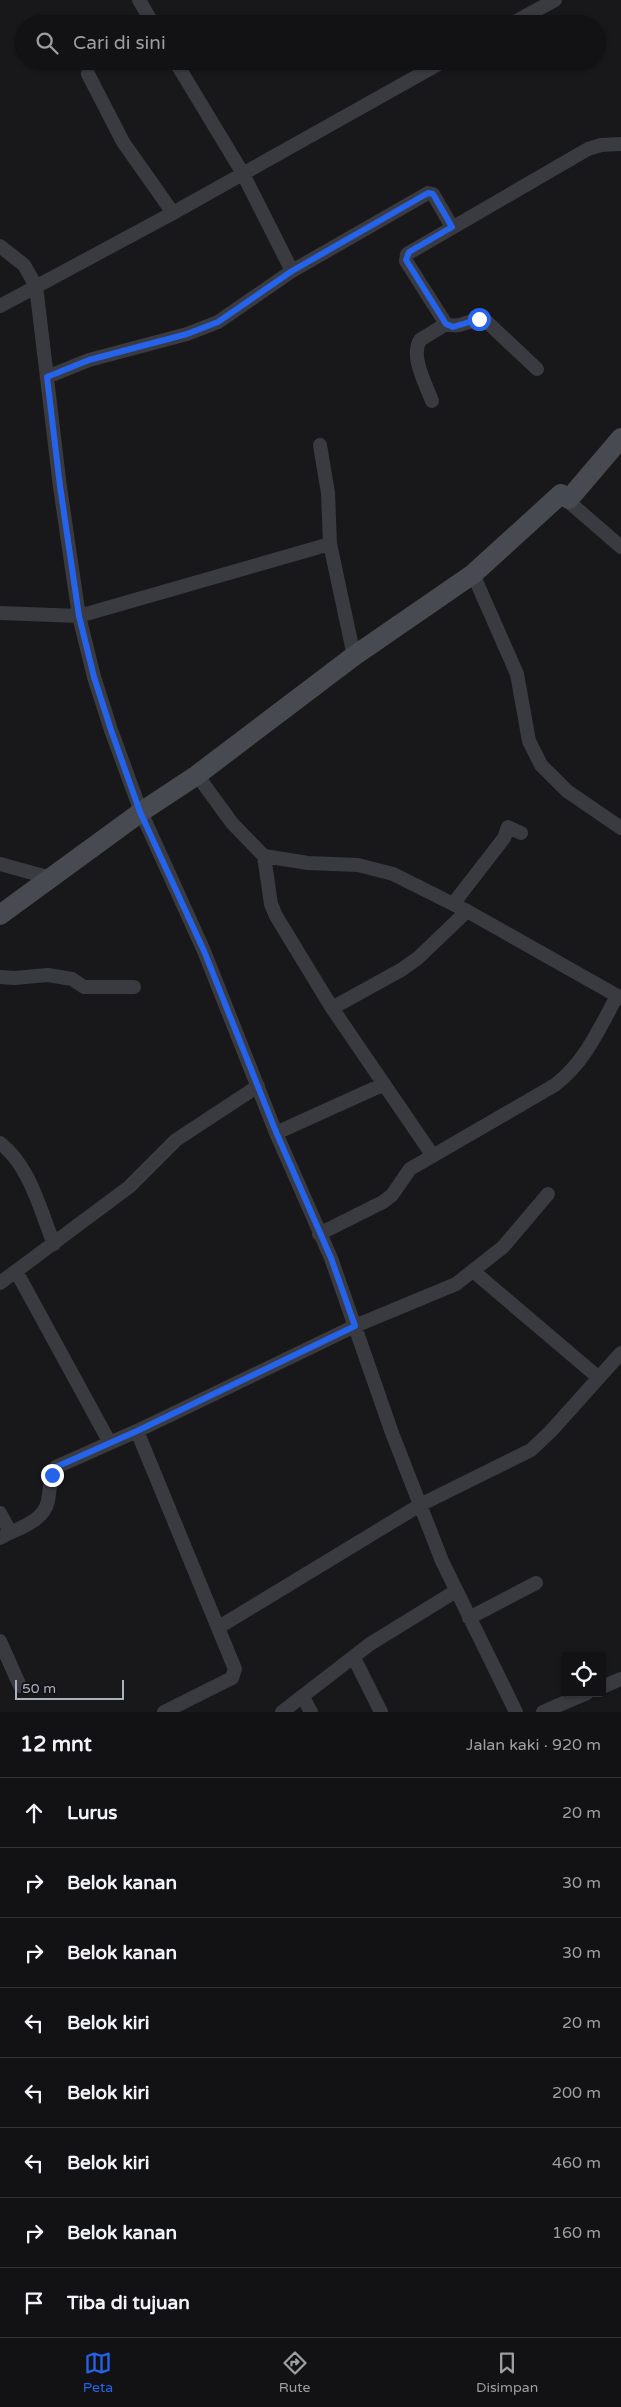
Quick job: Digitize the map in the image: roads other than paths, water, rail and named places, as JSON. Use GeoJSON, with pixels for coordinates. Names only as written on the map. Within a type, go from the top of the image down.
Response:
{"type":"FeatureCollection","features":[{"type":"Feature","properties":{"kind":"street"},"geometry":{"type":"LineString","coordinates":[[139,0],[148,15]]}},
{"type":"Feature","properties":{"kind":"street"},"geometry":{"type":"LineString","coordinates":[[528,15],[554,0]]}},
{"type":"Feature","properties":{"kind":"street"},"geometry":{"type":"LineString","coordinates":[[180,70],[242,172],[292,271]]}},
{"type":"Feature","properties":{"kind":"street"},"geometry":{"type":"LineString","coordinates":[[0,306],[173,213],[242,172],[428,70]]}},
{"type":"Feature","properties":{"kind":"street"},"geometry":{"type":"LineString","coordinates":[[88,74],[123,142],[173,213]]}},
{"type":"Feature","properties":{"kind":"street"},"geometry":{"type":"LineString","coordinates":[[537,369],[485,320],[479,319],[453,327],[446,324],[411,269],[406,257],[409,252],[588,148],[621,144]]}},
{"type":"Feature","properties":{"kind":"street"},"geometry":{"type":"LineString","coordinates":[[47,377],[89,360],[187,334],[218,322],[292,271],[428,193],[433,194],[437,198],[452,227]]}},
{"type":"Feature","properties":{"kind":"street"},"geometry":{"type":"LineString","coordinates":[[0,246],[24,265],[36,286],[60,486],[79,616],[94,677],[140,812],[204,951],[276,1132],[331,1258],[420,1505],[456,1592],[516,1712]]}},
{"type":"Feature","properties":{"kind":"street"},"geometry":{"type":"LineString","coordinates":[[432,401],[418,361],[418,344],[420,340],[446,324]]}},
{"type":"Feature","properties":{"kind":"street"},"geometry":{"type":"LineString","coordinates":[[320,445],[328,493],[330,544],[354,656]]}},
{"type":"Feature","properties":{"kind":"street"},"geometry":{"type":"LineString","coordinates":[[561,494],[569,499],[618,448]]}},
{"type":"Feature","properties":{"kind":"street"},"geometry":{"type":"LineString","coordinates":[[561,494],[621,547]]}},
{"type":"Feature","properties":{"kind":"street"},"geometry":{"type":"LineString","coordinates":[[0,915],[140,812],[197,775],[354,656],[473,574],[561,494]]}},
{"type":"Feature","properties":{"kind":"street"},"geometry":{"type":"LineString","coordinates":[[0,612],[79,616],[330,544]]}},
{"type":"Feature","properties":{"kind":"street"},"geometry":{"type":"LineString","coordinates":[[473,574],[518,674],[529,741],[542,765],[567,790],[621,828]]}},
{"type":"Feature","properties":{"kind":"street"},"geometry":{"type":"LineString","coordinates":[[197,775],[232,823],[264,856],[271,904],[276,916],[382,1085],[432,1156]]}},
{"type":"Feature","properties":{"kind":"street"},"geometry":{"type":"LineString","coordinates":[[453,904],[504,838],[508,826],[520,833]]}},
{"type":"Feature","properties":{"kind":"street"},"geometry":{"type":"LineString","coordinates":[[264,856],[308,863],[358,865],[378,869],[467,911],[619,997],[579,1064],[555,1086],[410,1169],[392,1195],[383,1202],[319,1234]]}},
{"type":"Feature","properties":{"kind":"street"},"geometry":{"type":"LineString","coordinates":[[0,864],[51,878]]}},
{"type":"Feature","properties":{"kind":"street"},"geometry":{"type":"LineString","coordinates":[[332,1008],[401,970],[418,958],[467,911]]}},
{"type":"Feature","properties":{"kind":"street"},"geometry":{"type":"LineString","coordinates":[[0,976],[14,978],[48,975],[72,979],[84,987],[134,987]]}},
{"type":"Feature","properties":{"kind":"street"},"geometry":{"type":"LineString","coordinates":[[276,1132],[382,1085]]}},
{"type":"Feature","properties":{"kind":"street"},"geometry":{"type":"LineString","coordinates":[[0,1282],[129,1187],[176,1140],[258,1086]]}},
{"type":"Feature","properties":{"kind":"street"},"geometry":{"type":"LineString","coordinates":[[0,1143],[11,1152],[22,1167],[54,1244]]}},
{"type":"Feature","properties":{"kind":"street"},"geometry":{"type":"LineString","coordinates":[[0,1513],[5,1535],[38,1519],[46,1509],[49,1483],[56,1467],[137,1431],[355,1326],[456,1284],[503,1246],[548,1194]]}},
{"type":"Feature","properties":{"kind":"street"},"geometry":{"type":"LineString","coordinates":[[16,1271],[110,1443]]}},
{"type":"Feature","properties":{"kind":"street"},"geometry":{"type":"LineString","coordinates":[[472,1271],[599,1378]]}},
{"type":"Feature","properties":{"kind":"street"},"geometry":{"type":"LineString","coordinates":[[219,1627],[420,1505],[530,1450],[551,1431],[621,1353]]}},
{"type":"Feature","properties":{"kind":"street"},"geometry":{"type":"LineString","coordinates":[[137,1431],[219,1627],[235,1673],[232,1678],[164,1712]]}},
{"type":"Feature","properties":{"kind":"street"},"geometry":{"type":"LineString","coordinates":[[469,1618],[536,1583]]}},
{"type":"Feature","properties":{"kind":"street"},"geometry":{"type":"LineString","coordinates":[[282,1712],[377,1640],[456,1592]]}},
{"type":"Feature","properties":{"kind":"street"},"geometry":{"type":"LineString","coordinates":[[0,1641],[20,1686]]}},
{"type":"Feature","properties":{"kind":"street"},"geometry":{"type":"LineString","coordinates":[[354,1658],[381,1712]]}},
{"type":"Feature","properties":{"kind":"street"},"geometry":{"type":"LineString","coordinates":[[606,1685],[621,1679]]}},
{"type":"Feature","properties":{"kind":"street"},"geometry":{"type":"LineString","coordinates":[[302,1697],[311,1712]]}},
{"type":"Feature","properties":{"kind":"street"},"geometry":{"type":"LineString","coordinates":[[543,1712],[578,1697]]}}]}
